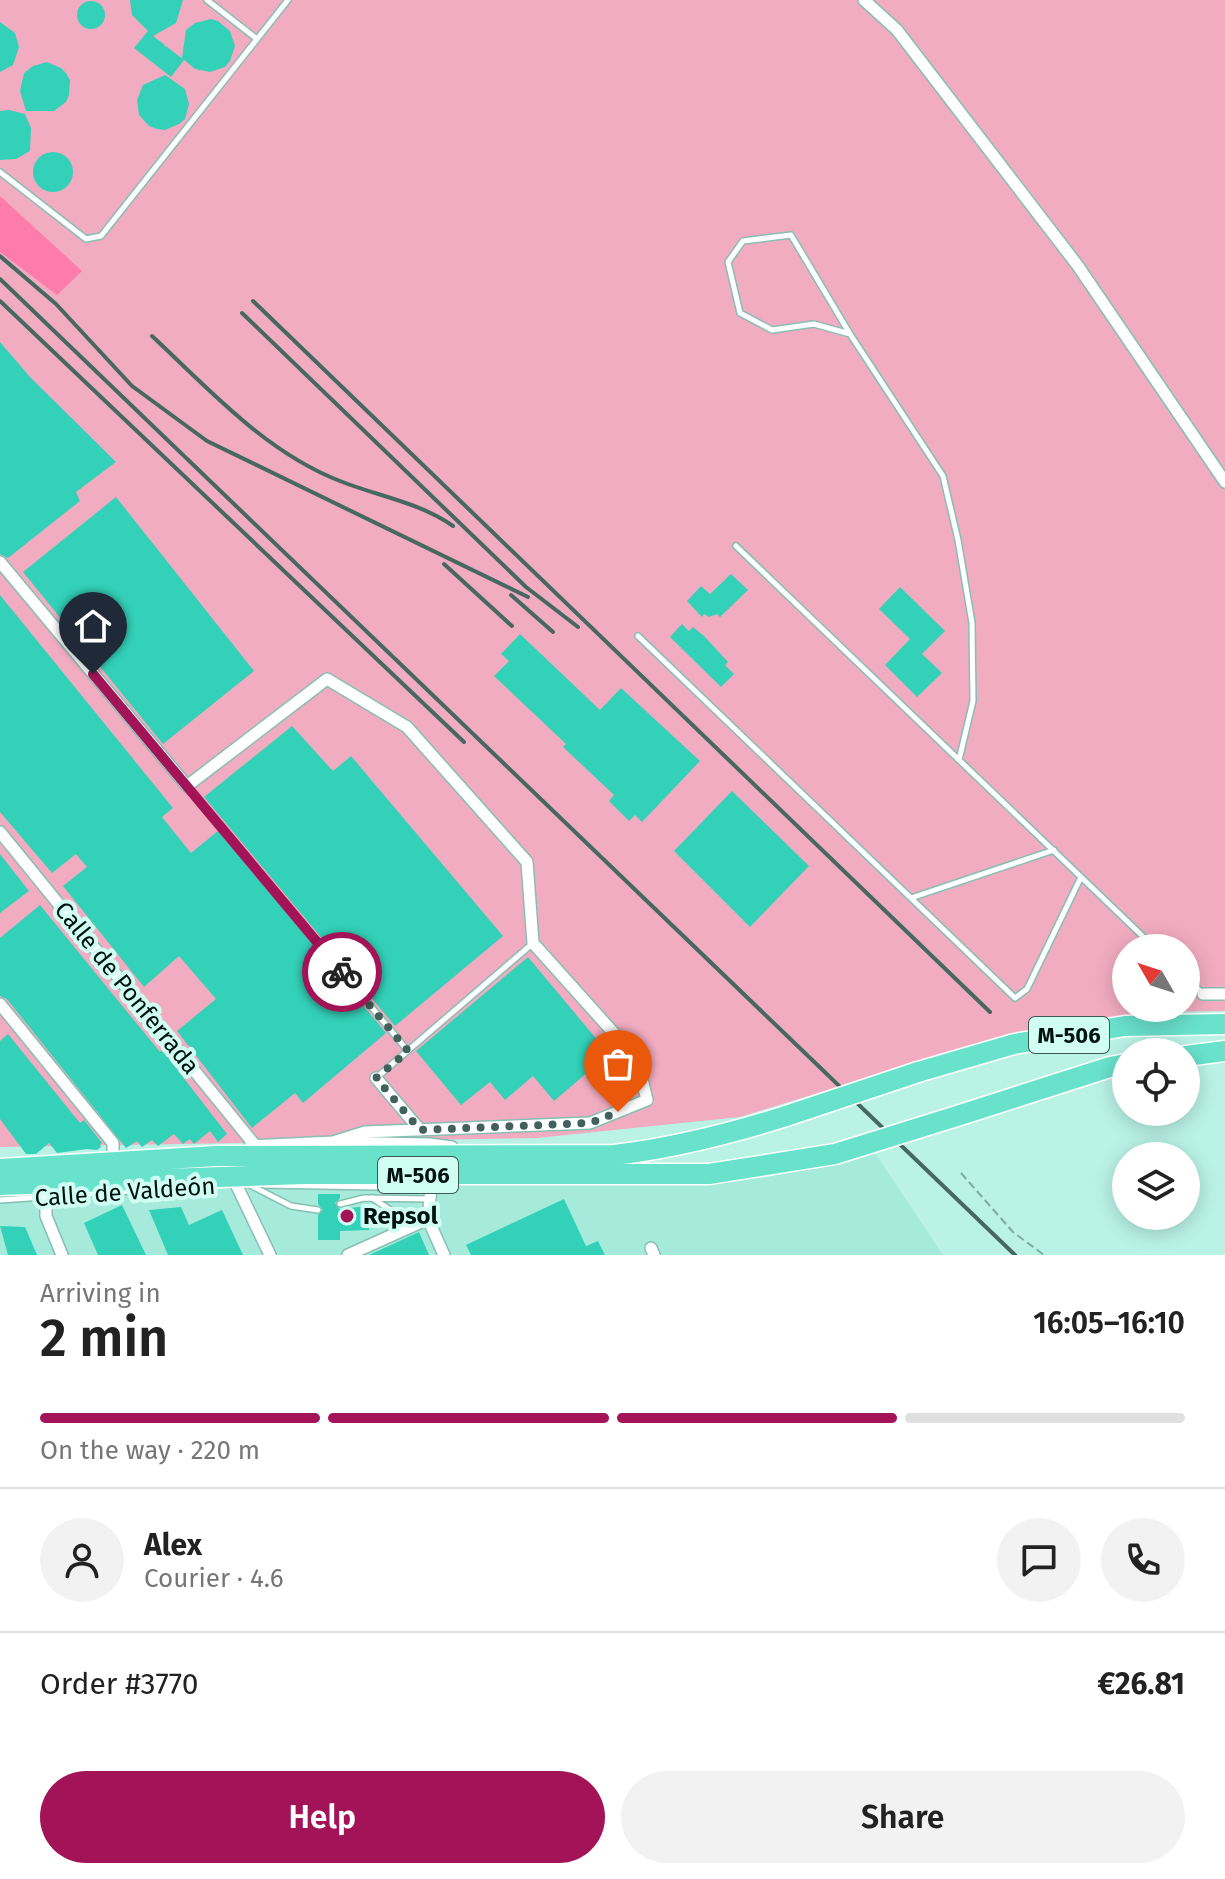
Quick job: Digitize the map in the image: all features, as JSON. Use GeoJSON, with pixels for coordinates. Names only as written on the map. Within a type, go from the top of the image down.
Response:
{"type":"FeatureCollection","features":[{"type":"Feature","properties":{"kind":"highway","name":"M-506"},"geometry":{"type":"LineString","coordinates":[[0,1169],[216,1156],[614,1155],[669,1148],[729,1134],[1014,1044],[1125,1026],[1225,1024]]}},
{"type":"Feature","properties":{"kind":"highway"},"geometry":{"type":"LineString","coordinates":[[1200,1054],[1225,1051]]}},
{"type":"Feature","properties":{"kind":"highway","name":"M-506"},"geometry":{"type":"LineString","coordinates":[[0,1185],[215,1175],[709,1174],[835,1154],[1112,1067]]}},
{"type":"Feature","properties":{"kind":"street"},"geometry":{"type":"LineString","coordinates":[[864,0],[897,30],[1078,266],[1225,482]]}},
{"type":"Feature","properties":{"kind":"street"},"geometry":{"type":"LineString","coordinates":[[0,562],[187,786],[327,679],[407,727],[527,862],[533,943],[637,1059],[647,1100],[590,1123],[365,1132],[333,1142]]}},
{"type":"Feature","properties":{"kind":"street","name":"Calle de Ponferrada"},"geometry":{"type":"LineString","coordinates":[[0,832],[254,1144]]}},
{"type":"Feature","properties":{"kind":"street"},"geometry":{"type":"LineString","coordinates":[[1203,994],[1225,994]]}},
{"type":"Feature","properties":{"kind":"street"},"geometry":{"type":"LineString","coordinates":[[0,1004],[113,1143],[113,1161]]}},
{"type":"Feature","properties":{"kind":"street"},"geometry":{"type":"LineString","coordinates":[[376,1078],[420,1130]]}},
{"type":"Feature","properties":{"kind":"street"},"geometry":{"type":"LineString","coordinates":[[216,1156],[254,1144],[333,1142],[429,1144],[528,1157]]}},
{"type":"Feature","properties":{"kind":"street"},"geometry":{"type":"LineString","coordinates":[[236,1184],[270,1255]]}},
{"type":"Feature","properties":{"kind":"street"},"geometry":{"type":"LineString","coordinates":[[430,1194],[428,1219],[444,1255]]}},
{"type":"Feature","properties":{"kind":"street"},"geometry":{"type":"LineString","coordinates":[[46,1197],[46,1216],[62,1255]]}},
{"type":"Feature","properties":{"kind":"street"},"geometry":{"type":"LineString","coordinates":[[348,1255],[428,1219]]}},
{"type":"Feature","properties":{"kind":"lane"},"geometry":{"type":"LineString","coordinates":[[207,0],[257,39]]}},
{"type":"Feature","properties":{"kind":"lane"},"geometry":{"type":"LineString","coordinates":[[0,172],[86,239],[101,236],[288,0]]}},
{"type":"Feature","properties":{"kind":"lane"},"geometry":{"type":"LineString","coordinates":[[850,334],[814,324],[772,330],[740,313],[728,262],[743,241],[791,235],[850,334],[943,476],[972,623],[973,701],[959,760]]}},
{"type":"Feature","properties":{"kind":"lane"},"geometry":{"type":"LineString","coordinates":[[736,546],[1140,934]]}},
{"type":"Feature","properties":{"kind":"lane"},"geometry":{"type":"LineString","coordinates":[[638,636],[1015,998],[1027,989],[1081,877]]}},
{"type":"Feature","properties":{"kind":"lane"},"geometry":{"type":"LineString","coordinates":[[187,786],[408,1051]]}},
{"type":"Feature","properties":{"kind":"lane"},"geometry":{"type":"LineString","coordinates":[[911,898],[1054,850]]}},
{"type":"Feature","properties":{"kind":"lane"},"geometry":{"type":"LineString","coordinates":[[376,1078],[533,943]]}},
{"type":"Feature","properties":{"kind":"lane"},"geometry":{"type":"LineString","coordinates":[[1200,991],[1203,994]]}},
{"type":"Feature","properties":{"kind":"lane","name":"Calle de Valdeón"},"geometry":{"type":"LineString","coordinates":[[340,1204],[371,1198],[430,1194],[475,1175]]}},
{"type":"Feature","properties":{"kind":"lane","name":"Calle de Valdeón"},"geometry":{"type":"LineString","coordinates":[[220,1185],[430,1194]]}},
{"type":"Feature","properties":{"kind":"lane","name":"Calle de Valdeón"},"geometry":{"type":"LineString","coordinates":[[250,1185],[291,1206],[318,1210]]}},
{"type":"Feature","properties":{"kind":"lane","name":"Calle de Valdeón"},"geometry":{"type":"LineString","coordinates":[[0,1200],[189,1188]]}},
{"type":"Feature","properties":{"kind":"lane"},"geometry":{"type":"LineString","coordinates":[[371,1198],[414,1225]]}},
{"type":"Feature","properties":{"kind":"path"},"geometry":{"type":"LineString","coordinates":[[961,1173],[1013,1232],[1044,1255]]}},
{"type":"Feature","properties":{"kind":"shaded area"},"geometry":{"type":"Polygon","coordinates":[[[0,0],[1225,0],[1225,1011],[1200,1011],[1200,934],[1112,934],[1112,1019],[1010,1034],[740,1117],[537,1138],[0,1147],[0,0]]]}},
{"type":"Feature","properties":{"kind":"shaded area"},"geometry":{"type":"Polygon","coordinates":[[[0,196],[82,271],[57,295],[0,252],[0,196]]]}},
{"type":"Feature","properties":{"kind":"shaded area"},"geometry":{"type":"Polygon","coordinates":[[[875,1153],[943,1255],[0,1255],[0,1190],[560,1178],[764,1178],[875,1153]]]}},
{"type":"Feature","properties":{"kind":"building"},"geometry":{"type":"Polygon","coordinates":[[[130,0],[183,0],[176,23],[153,36],[184,60],[171,77],[134,48],[148,31],[132,15],[130,0]]]}},
{"type":"Feature","properties":{"kind":"building"},"geometry":{"type":"Polygon","coordinates":[[[91,1],[101,5],[105,15],[101,25],[91,29],[81,25],[77,15],[81,5],[91,1]]]}},
{"type":"Feature","properties":{"kind":"building"},"geometry":{"type":"Polygon","coordinates":[[[211,19],[230,31],[235,46],[225,67],[210,72],[195,69],[182,58],[186,30],[195,23],[211,19]]]}},
{"type":"Feature","properties":{"kind":"building"},"geometry":{"type":"Polygon","coordinates":[[[0,22],[15,33],[19,47],[13,65],[0,72],[0,22]]]}},
{"type":"Feature","properties":{"kind":"building"},"geometry":{"type":"Polygon","coordinates":[[[47,62],[61,68],[70,80],[66,102],[54,111],[26,111],[20,91],[24,73],[33,66],[47,62]]]}},
{"type":"Feature","properties":{"kind":"building"},"geometry":{"type":"Polygon","coordinates":[[[165,75],[185,89],[189,104],[185,119],[165,130],[149,126],[139,115],[137,100],[143,85],[165,75]]]}},
{"type":"Feature","properties":{"kind":"building"},"geometry":{"type":"Polygon","coordinates":[[[0,111],[25,114],[31,128],[30,151],[16,159],[0,160],[0,111]]]}},
{"type":"Feature","properties":{"kind":"building"},"geometry":{"type":"Polygon","coordinates":[[[53,152],[67,158],[73,172],[67,186],[53,192],[39,186],[33,172],[39,158],[53,152]]]}},
{"type":"Feature","properties":{"kind":"building"},"geometry":{"type":"Polygon","coordinates":[[[0,342],[30,377],[116,462],[76,492],[80,501],[8,558],[0,554],[0,342]]]}},
{"type":"Feature","properties":{"kind":"building"},"geometry":{"type":"Polygon","coordinates":[[[116,497],[254,671],[163,744],[23,572],[116,497]]]}},
{"type":"Feature","properties":{"kind":"building"},"geometry":{"type":"Polygon","coordinates":[[[731,574],[748,590],[720,617],[704,614],[702,617],[687,601],[701,586],[710,594],[731,574]]]}},
{"type":"Feature","properties":{"kind":"building"},"geometry":{"type":"Polygon","coordinates":[[[900,587],[945,631],[922,654],[942,673],[917,697],[885,665],[910,639],[879,609],[900,587]]]}},
{"type":"Feature","properties":{"kind":"building"},"geometry":{"type":"Polygon","coordinates":[[[0,595],[173,808],[162,817],[191,853],[218,831],[386,1033],[303,1103],[295,1093],[252,1128],[177,1031],[216,999],[179,956],[144,987],[63,886],[87,867],[76,854],[52,873],[0,812],[0,595]]]}},
{"type":"Feature","properties":{"kind":"building"},"geometry":{"type":"Polygon","coordinates":[[[682,624],[689,631],[693,627],[704,636],[728,662],[725,665],[734,674],[721,687],[670,637],[682,624]]]}},
{"type":"Feature","properties":{"kind":"building"},"geometry":{"type":"Polygon","coordinates":[[[520,634],[600,710],[621,688],[700,761],[642,822],[635,815],[629,821],[609,801],[614,795],[563,747],[566,744],[494,676],[509,661],[501,654],[520,634]]]}},
{"type":"Feature","properties":{"kind":"building"},"geometry":{"type":"Polygon","coordinates":[[[292,726],[333,771],[351,756],[503,936],[395,1026],[204,797],[292,726]]]}},
{"type":"Feature","properties":{"kind":"building"},"geometry":{"type":"Polygon","coordinates":[[[732,791],[809,866],[750,927],[674,851],[732,791]]]}},
{"type":"Feature","properties":{"kind":"building"},"geometry":{"type":"Polygon","coordinates":[[[0,854],[29,891],[0,913],[0,854]]]}},
{"type":"Feature","properties":{"kind":"building"},"geometry":{"type":"Polygon","coordinates":[[[40,905],[160,1052],[162,1050],[227,1134],[218,1142],[210,1131],[194,1144],[190,1139],[183,1144],[174,1134],[158,1146],[152,1140],[142,1147],[137,1141],[126,1148],[7,999],[0,996],[0,938],[40,905]]]}},
{"type":"Feature","properties":{"kind":"building"},"geometry":{"type":"Polygon","coordinates":[[[528,957],[609,1054],[554,1101],[533,1076],[505,1100],[490,1082],[461,1105],[416,1051],[528,957]]]}},
{"type":"Feature","properties":{"kind":"building"},"geometry":{"type":"Polygon","coordinates":[[[8,1034],[80,1123],[84,1120],[102,1143],[101,1147],[97,1150],[57,1153],[49,1143],[36,1154],[26,1154],[0,1119],[0,1041],[8,1034]]]}},
{"type":"Feature","properties":{"kind":"building"},"geometry":{"type":"Polygon","coordinates":[[[318,1194],[340,1194],[335,1203],[339,1209],[369,1206],[369,1230],[340,1231],[340,1240],[318,1240],[318,1215],[323,1210],[318,1204],[318,1194]]]}},
{"type":"Feature","properties":{"kind":"building"},"geometry":{"type":"Polygon","coordinates":[[[564,1199],[586,1246],[598,1241],[605,1255],[471,1255],[466,1245],[564,1199]]]}},
{"type":"Feature","properties":{"kind":"building"},"geometry":{"type":"Polygon","coordinates":[[[122,1205],[146,1255],[98,1255],[84,1223],[122,1205]]]}},
{"type":"Feature","properties":{"kind":"building"},"geometry":{"type":"Polygon","coordinates":[[[181,1207],[189,1225],[222,1210],[243,1255],[168,1255],[149,1210],[181,1207]]]}},
{"type":"Feature","properties":{"kind":"building"},"geometry":{"type":"Polygon","coordinates":[[[0,1226],[25,1227],[37,1255],[8,1255],[0,1226]]]}},
{"type":"Feature","properties":{"kind":"building"},"geometry":{"type":"Polygon","coordinates":[[[419,1232],[429,1255],[369,1255],[419,1232]]]}},
{"type":"Feature","properties":{"kind":"railway"},"geometry":{"type":"LineString","coordinates":[[0,256],[56,304],[132,386],[207,441],[528,597]]}},
{"type":"Feature","properties":{"kind":"railway"},"geometry":{"type":"LineString","coordinates":[[0,279],[1015,1255]]}},
{"type":"Feature","properties":{"kind":"railway"},"geometry":{"type":"LineString","coordinates":[[0,301],[464,742]]}},
{"type":"Feature","properties":{"kind":"railway"},"geometry":{"type":"LineString","coordinates":[[253,301],[990,1012]]}},
{"type":"Feature","properties":{"kind":"railway"},"geometry":{"type":"LineString","coordinates":[[242,313],[526,587],[578,627]]}},
{"type":"Feature","properties":{"kind":"railway"},"geometry":{"type":"LineString","coordinates":[[152,336],[239,418],[287,454],[340,481],[412,505],[453,526]]}},
{"type":"Feature","properties":{"kind":"railway"},"geometry":{"type":"LineString","coordinates":[[444,564],[512,626]]}},
{"type":"Feature","properties":{"kind":"railway"},"geometry":{"type":"LineString","coordinates":[[511,595],[553,632]]}},
{"type":"Feature","properties":{"kind":"way so far"},"geometry":{"type":"LineString","coordinates":[[342,972],[408,1051],[376,1078],[420,1130],[590,1123],[618,1112]]}},
{"type":"Feature","properties":{"kind":"place","name":"Repsol"},"geometry":{"type":"Point","coordinates":[347,1216]}},
{"type":"Feature","properties":{"kind":"route"},"geometry":{"type":"LineString","coordinates":[[93,674],[342,972]]}}]}
